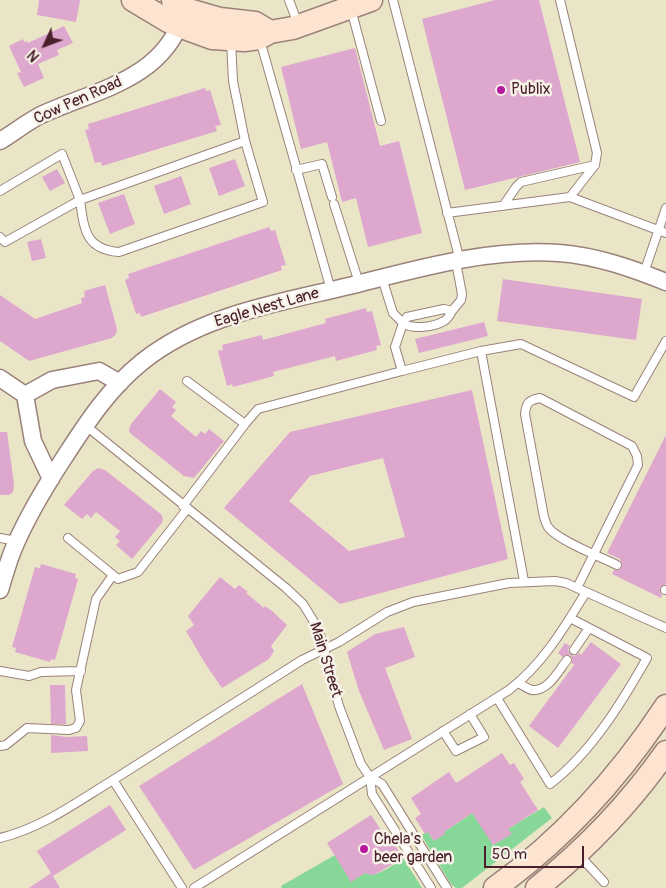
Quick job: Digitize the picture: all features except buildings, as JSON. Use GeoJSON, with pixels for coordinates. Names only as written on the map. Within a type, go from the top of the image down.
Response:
{"type":"FeatureCollection","features":[{"type":"Feature","properties":{"kind":"main road"},"geometry":{"type":"LineString","coordinates":[[134,0],[168,21],[179,12],[255,23],[264,35]]}},
{"type":"Feature","properties":{"kind":"main road"},"geometry":{"type":"LineString","coordinates":[[179,12],[212,38],[230,39],[264,35],[299,26],[365,2]]}},
{"type":"Feature","properties":{"kind":"main road"},"geometry":{"type":"LineString","coordinates":[[495,888],[538,854],[600,791],[646,737],[666,706]]}},
{"type":"Feature","properties":{"kind":"main road"},"geometry":{"type":"LineString","coordinates":[[537,888],[577,853],[619,810],[666,752]]}},
{"type":"Feature","properties":{"kind":"street","name":"Cow Pen Road"},"geometry":{"type":"LineString","coordinates":[[0,141],[38,117],[107,90],[144,69],[162,52],[179,12]]}},
{"type":"Feature","properties":{"kind":"street","name":"Eagle Nest Lane"},"geometry":{"type":"LineString","coordinates":[[0,590],[16,542],[51,478],[105,398],[144,361],[162,348],[197,329],[253,309],[359,283],[497,254],[560,253],[618,263],[666,282]]}},
{"type":"Feature","properties":{"kind":"street"},"geometry":{"type":"LineString","coordinates":[[25,395],[52,380],[99,371],[120,382]]}},
{"type":"Feature","properties":{"kind":"street"},"geometry":{"type":"LineString","coordinates":[[0,378],[25,395],[33,441],[51,478]]}},
{"type":"Feature","properties":{"kind":"lane"},"geometry":{"type":"LineString","coordinates":[[289,0],[299,26]]}},
{"type":"Feature","properties":{"kind":"lane"},"geometry":{"type":"LineString","coordinates":[[382,278],[392,313],[407,326],[415,328],[440,323],[448,318],[461,300],[458,261],[448,213],[393,0]]}},
{"type":"Feature","properties":{"kind":"lane"},"geometry":{"type":"LineString","coordinates":[[560,0],[597,153],[595,165],[570,197]]}},
{"type":"Feature","properties":{"kind":"lane"},"geometry":{"type":"LineString","coordinates":[[365,2],[381,121]]}},
{"type":"Feature","properties":{"kind":"lane"},"geometry":{"type":"LineString","coordinates":[[264,35],[296,170],[331,290]]}},
{"type":"Feature","properties":{"kind":"lane"},"geometry":{"type":"LineString","coordinates":[[0,191],[62,154],[80,200],[84,230],[90,240],[98,247],[108,251],[119,252],[263,202],[245,141],[233,81],[230,39]]}},
{"type":"Feature","properties":{"kind":"lane"},"geometry":{"type":"LineString","coordinates":[[2,242],[80,200],[245,141]]}},
{"type":"Feature","properties":{"kind":"lane"},"geometry":{"type":"LineString","coordinates":[[296,170],[322,164],[359,283]]}},
{"type":"Feature","properties":{"kind":"lane"},"geometry":{"type":"LineString","coordinates":[[503,206],[521,182],[595,165]]}},
{"type":"Feature","properties":{"kind":"lane"},"geometry":{"type":"LineString","coordinates":[[448,213],[570,197],[666,232]]}},
{"type":"Feature","properties":{"kind":"lane"},"geometry":{"type":"LineString","coordinates":[[644,273],[666,208]]}},
{"type":"Feature","properties":{"kind":"lane"},"geometry":{"type":"LineString","coordinates":[[402,371],[396,347],[403,323],[407,317],[444,309],[452,312]]}},
{"type":"Feature","properties":{"kind":"lane"},"geometry":{"type":"LineString","coordinates":[[0,746],[6,745],[27,728],[69,730],[76,728],[80,721],[76,690],[96,599],[115,577],[138,572],[245,424],[258,409],[481,351],[521,344],[634,397],[666,340]]}},
{"type":"Feature","properties":{"kind":"lane"},"geometry":{"type":"LineString","coordinates":[[481,351],[524,581]]}},
{"type":"Feature","properties":{"kind":"lane"},"geometry":{"type":"LineString","coordinates":[[187,381],[245,424]]}},
{"type":"Feature","properties":{"kind":"lane"},"geometry":{"type":"LineString","coordinates":[[577,588],[594,554],[638,465],[637,456],[632,446],[540,398],[532,400],[526,404],[525,414],[544,516],[548,527],[556,534],[594,554],[617,565]]}},
{"type":"Feature","properties":{"kind":"lane","name":"Main Street"},"geometry":{"type":"LineString","coordinates":[[85,425],[297,598],[316,623],[345,724],[362,764],[370,777],[372,794],[431,888]]}},
{"type":"Feature","properties":{"kind":"lane"},"geometry":{"type":"LineString","coordinates":[[0,538],[16,542]]}},
{"type":"Feature","properties":{"kind":"lane"},"geometry":{"type":"LineString","coordinates":[[68,538],[115,577]]}},
{"type":"Feature","properties":{"kind":"lane"},"geometry":{"type":"LineString","coordinates":[[0,838],[20,833],[38,825],[113,780],[302,660],[338,642],[387,612],[413,602],[501,584],[524,581],[561,581],[666,628]]}},
{"type":"Feature","properties":{"kind":"lane"},"geometry":{"type":"LineString","coordinates":[[194,888],[518,683],[548,650],[586,592]]}},
{"type":"Feature","properties":{"kind":"lane"},"geometry":{"type":"LineString","coordinates":[[497,698],[550,784],[565,773],[629,690],[647,658],[570,618]]}},
{"type":"Feature","properties":{"kind":"lane"},"geometry":{"type":"LineString","coordinates":[[574,650],[589,628]]}},
{"type":"Feature","properties":{"kind":"lane"},"geometry":{"type":"LineString","coordinates":[[518,683],[530,689],[541,688],[551,681],[567,660]]}},
{"type":"Feature","properties":{"kind":"lane"},"geometry":{"type":"LineString","coordinates":[[0,671],[30,676],[42,672],[80,671]]}},
{"type":"Feature","properties":{"kind":"lane"},"geometry":{"type":"LineString","coordinates":[[443,731],[456,751],[484,737],[470,714]]}},
{"type":"Feature","properties":{"kind":"lane","name":"Main Street"},"geometry":{"type":"LineString","coordinates":[[370,777],[382,784],[447,888]]}},
{"type":"Feature","properties":{"kind":"lane"},"geometry":{"type":"LineString","coordinates":[[113,780],[182,888]]}},
{"type":"Feature","properties":{"kind":"lane"},"geometry":{"type":"LineString","coordinates":[[577,853],[604,882]]}},
{"type":"Feature","properties":{"kind":"green space"},"geometry":{"type":"Polygon","coordinates":[[[544,807],[552,818],[462,888],[456,888],[451,884],[421,835],[428,832],[434,841],[474,812],[493,845],[511,834],[508,829],[544,807]]]}},
{"type":"Feature","properties":{"kind":"green space"},"geometry":{"type":"Polygon","coordinates":[[[335,855],[351,881],[365,873],[375,874],[380,872],[403,858],[422,888],[282,888],[281,886],[335,855]]]}},
{"type":"Feature","properties":{"kind":"place","name":"Publix"},"geometry":{"type":"Point","coordinates":[501,90]}},
{"type":"Feature","properties":{"kind":"place","name":"Chela's beer garden"},"geometry":{"type":"Point","coordinates":[364,849]}}]}
